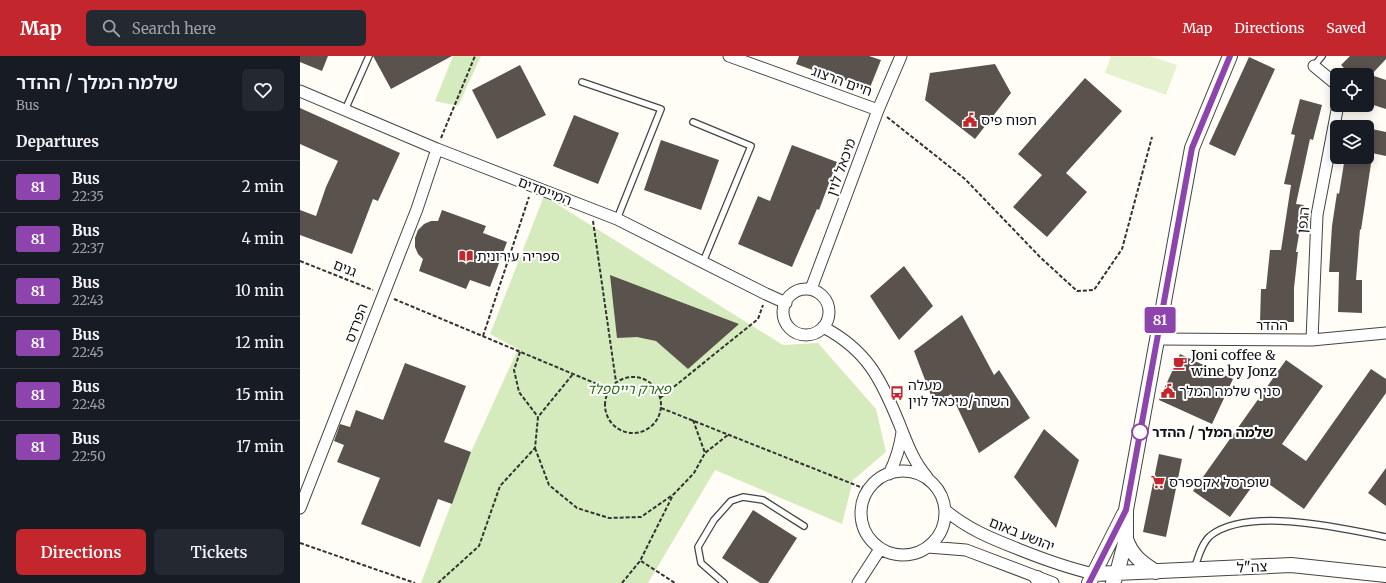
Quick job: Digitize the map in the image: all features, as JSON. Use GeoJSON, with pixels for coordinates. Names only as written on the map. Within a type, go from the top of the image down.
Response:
{"type":"FeatureCollection","features":[{"type":"Feature","properties":{"kind":"street","name":"חיים הרצוג"},"geometry":{"type":"LineString","coordinates":[[729,56],[878,110]]}},
{"type":"Feature","properties":{"kind":"street","name":"מיכאל לוין"},"geometry":{"type":"LineString","coordinates":[[811,289],[878,110],[901,56]]}},
{"type":"Feature","properties":{"kind":"street"},"geometry":{"type":"LineString","coordinates":[[1126,510],[1091,578],[1115,578],[1126,539],[1126,510],[1192,148],[1230,56]]}},
{"type":"Feature","properties":{"kind":"street"},"geometry":{"type":"LineString","coordinates":[[1314,66],[1330,80]]}},
{"type":"Feature","properties":{"kind":"street","name":"המייסדים"},"geometry":{"type":"LineString","coordinates":[[300,91],[437,149],[617,219],[766,294],[786,302]]}},
{"type":"Feature","properties":{"kind":"street","name":"הגפן"},"geometry":{"type":"LineString","coordinates":[[1312,340],[1317,215],[1337,112]]}},
{"type":"Feature","properties":{"kind":"street","name":"הפרדס"},"geometry":{"type":"LineString","coordinates":[[300,508],[417,209],[437,149]]}},
{"type":"Feature","properties":{"kind":"street"},"geometry":{"type":"LineString","coordinates":[[811,289],[819,292],[824,298],[828,305],[829,312],[823,327],[811,334],[804,334],[797,332],[787,323],[784,316],[784,309],[786,302],[796,291],[811,289]]}},
{"type":"Feature","properties":{"kind":"street"},"geometry":{"type":"LineString","coordinates":[[823,327],[840,336],[852,345],[866,360],[891,405],[918,467],[936,487],[940,494],[944,510],[941,530],[934,541],[928,547],[913,554],[892,554],[880,549],[873,543],[867,535],[861,517],[861,508],[868,490],[874,483],[889,474],[909,472],[924,477],[936,487]]}},
{"type":"Feature","properties":{"kind":"street","name":"ההדר"},"geometry":{"type":"LineString","coordinates":[[1157,339],[1312,340],[1386,333]]}},
{"type":"Feature","properties":{"kind":"street"},"geometry":{"type":"LineString","coordinates":[[889,474],[900,450],[902,432]]}},
{"type":"Feature","properties":{"kind":"street","name":"יהושע באום"},"geometry":{"type":"LineString","coordinates":[[944,510],[960,522],[983,535],[1091,578]]}},
{"type":"Feature","properties":{"kind":"street"},"geometry":{"type":"LineString","coordinates":[[1126,539],[1133,554],[1156,572]]}},
{"type":"Feature","properties":{"kind":"street"},"geometry":{"type":"LineString","coordinates":[[928,547],[966,550],[1040,580],[1053,583]]}},
{"type":"Feature","properties":{"kind":"street"},"geometry":{"type":"LineString","coordinates":[[858,583],[880,549]]}},
{"type":"Feature","properties":{"kind":"street","name":"צה\"ל"},"geometry":{"type":"LineString","coordinates":[[1115,578],[1156,572],[1290,565],[1386,576]]}},
{"type":"Feature","properties":{"kind":"lane"},"geometry":{"type":"LineString","coordinates":[[345,110],[369,56]]}},
{"type":"Feature","properties":{"kind":"lane"},"geometry":{"type":"LineString","coordinates":[[1314,66],[1322,56]]}},
{"type":"Feature","properties":{"kind":"lane"},"geometry":{"type":"LineString","coordinates":[[582,82],[661,109],[617,219]]}},
{"type":"Feature","properties":{"kind":"lane"},"geometry":{"type":"LineString","coordinates":[[693,122],[751,146],[704,262]]}},
{"type":"Feature","properties":{"kind":"lane"},"geometry":{"type":"LineString","coordinates":[[724,583],[701,563],[698,546],[714,520],[731,501],[743,497],[762,500],[804,526]]}},
{"type":"Feature","properties":{"kind":"lane"},"geometry":{"type":"LineString","coordinates":[[1194,570],[1199,554],[1209,537],[1226,526],[1253,521],[1299,522],[1386,537]]}},
{"type":"Feature","properties":{"kind":"path"},"geometry":{"type":"LineString","coordinates":[[437,149],[475,56]]}},
{"type":"Feature","properties":{"kind":"path"},"geometry":{"type":"LineString","coordinates":[[878,110],[964,179],[1040,257],[1077,291],[1094,290],[1122,249],[1152,137]]}},
{"type":"Feature","properties":{"kind":"path"},"geometry":{"type":"LineString","coordinates":[[483,336],[532,186]]}},
{"type":"Feature","properties":{"kind":"path"},"geometry":{"type":"LineString","coordinates":[[591,209],[616,382]]}},
{"type":"Feature","properties":{"kind":"path","name":"גנים"},"geometry":{"type":"LineString","coordinates":[[300,261],[384,294],[609,389]]}},
{"type":"Feature","properties":{"kind":"path"},"geometry":{"type":"LineString","coordinates":[[660,398],[758,319],[766,294]]}},
{"type":"Feature","properties":{"kind":"path"},"geometry":{"type":"LineString","coordinates":[[520,352],[514,370],[519,392],[538,417]]}},
{"type":"Feature","properties":{"kind":"path"},"geometry":{"type":"LineString","coordinates":[[573,374],[538,417],[535,448],[549,485],[577,508],[609,518],[641,517],[674,494],[694,473],[705,453],[729,434]]}},
{"type":"Feature","properties":{"kind":"path"},"geometry":{"type":"LineString","coordinates":[[629,377],[643,379],[649,382],[656,389],[660,398],[661,408],[658,418],[653,425],[645,431],[632,434],[626,433],[617,429],[610,423],[604,406],[605,398],[609,389],[616,382],[629,377]]}},
{"type":"Feature","properties":{"kind":"path"},"geometry":{"type":"LineString","coordinates":[[661,408],[868,490]]}},
{"type":"Feature","properties":{"kind":"path"},"geometry":{"type":"LineString","coordinates":[[693,420],[705,453]]}},
{"type":"Feature","properties":{"kind":"path"},"geometry":{"type":"LineString","coordinates":[[438,583],[479,546],[500,486],[535,448]]}},
{"type":"Feature","properties":{"kind":"path"},"geometry":{"type":"LineString","coordinates":[[622,583],[640,561],[674,494]]}},
{"type":"Feature","properties":{"kind":"path"},"geometry":{"type":"LineString","coordinates":[[300,543],[416,583]]}},
{"type":"Feature","properties":{"kind":"path"},"geometry":{"type":"LineString","coordinates":[[640,561],[675,583]]}},
{"type":"Feature","properties":{"kind":"green space"},"geometry":{"type":"Polygon","coordinates":[[[453,56],[481,56],[458,106],[435,101],[453,56]]]}},
{"type":"Feature","properties":{"kind":"green space"},"geometry":{"type":"Polygon","coordinates":[[[1111,56],[1150,56],[1177,65],[1166,95],[1105,73],[1111,56]]]}},
{"type":"Feature","properties":{"kind":"green space","name":"פארק רייספלד"},"geometry":{"type":"Polygon","coordinates":[[[544,196],[783,345],[818,343],[876,409],[886,452],[853,480],[842,524],[715,470],[648,583],[421,583],[471,452],[518,349],[490,334],[544,196]]]}},
{"type":"Feature","properties":{"kind":"building"},"geometry":{"type":"Polygon","coordinates":[[[300,56],[328,56],[322,71],[300,62],[300,56]]]}},
{"type":"Feature","properties":{"kind":"building"},"geometry":{"type":"Polygon","coordinates":[[[373,56],[452,56],[391,89],[373,56]]]}},
{"type":"Feature","properties":{"kind":"building"},"geometry":{"type":"Polygon","coordinates":[[[799,56],[869,56],[881,60],[869,90],[830,74],[829,76],[796,64],[799,56]]]}},
{"type":"Feature","properties":{"kind":"building"},"geometry":{"type":"Polygon","coordinates":[[[1350,56],[1386,56],[1386,59],[1374,72],[1374,68],[1344,68],[1341,65],[1350,56]]]}},
{"type":"Feature","properties":{"kind":"building"},"geometry":{"type":"Polygon","coordinates":[[[1249,57],[1275,69],[1235,156],[1209,144],[1249,57]]]}},
{"type":"Feature","properties":{"kind":"building","name":"תפוח פיס"},"geometry":{"type":"Polygon","coordinates":[[[995,64],[1011,93],[975,139],[925,100],[930,73],[995,64]]]}},
{"type":"Feature","properties":{"kind":"building"},"geometry":{"type":"Polygon","coordinates":[[[520,65],[546,115],[497,139],[472,90],[520,65]]]}},
{"type":"Feature","properties":{"kind":"building"},"geometry":{"type":"Polygon","coordinates":[[[1374,76],[1386,80],[1386,109],[1374,105],[1374,76]]]}},
{"type":"Feature","properties":{"kind":"building"},"geometry":{"type":"Polygon","coordinates":[[[1085,78],[1122,111],[1066,173],[1087,192],[1047,237],[1013,207],[1042,175],[1018,154],[1085,78]]]}},
{"type":"Feature","properties":{"kind":"building"},"geometry":{"type":"Polygon","coordinates":[[[1300,99],[1322,105],[1313,140],[1310,139],[1296,204],[1304,205],[1296,252],[1298,252],[1294,288],[1294,322],[1260,322],[1261,289],[1266,289],[1270,250],[1281,250],[1291,185],[1284,184],[1295,135],[1291,134],[1300,99]]]}},
{"type":"Feature","properties":{"kind":"building"},"geometry":{"type":"Polygon","coordinates":[[[300,108],[400,153],[378,201],[373,199],[352,254],[300,235],[300,210],[316,216],[326,187],[338,161],[300,144],[300,108]]]}},
{"type":"Feature","properties":{"kind":"building"},"geometry":{"type":"Polygon","coordinates":[[[574,115],[619,133],[598,184],[553,166],[574,115]]]}},
{"type":"Feature","properties":{"kind":"building"},"geometry":{"type":"Polygon","coordinates":[[[1374,129],[1386,132],[1386,156],[1374,153],[1374,129]]]}},
{"type":"Feature","properties":{"kind":"building"},"geometry":{"type":"Polygon","coordinates":[[[661,140],[719,160],[701,210],[644,190],[661,140]]]}},
{"type":"Feature","properties":{"kind":"building"},"geometry":{"type":"Polygon","coordinates":[[[792,145],[837,162],[819,210],[817,209],[792,267],[738,244],[758,196],[770,201],[792,145]]]}},
{"type":"Feature","properties":{"kind":"building"},"geometry":{"type":"Polygon","coordinates":[[[1344,164],[1371,164],[1361,230],[1360,229],[1356,280],[1362,280],[1362,313],[1338,312],[1339,272],[1329,272],[1332,226],[1337,193],[1339,194],[1344,164]]]}},
{"type":"Feature","properties":{"kind":"building"},"geometry":{"type":"Polygon","coordinates":[[[442,210],[486,226],[483,233],[507,242],[490,287],[470,280],[466,289],[419,271],[423,259],[418,254],[415,247],[415,238],[418,230],[424,224],[431,221],[438,221],[442,210]]]}},
{"type":"Feature","properties":{"kind":"building"},"geometry":{"type":"Polygon","coordinates":[[[904,266],[933,306],[899,340],[870,296],[904,266]]]}},
{"type":"Feature","properties":{"kind":"building"},"geometry":{"type":"Polygon","coordinates":[[[610,275],[739,324],[688,369],[656,341],[637,337],[617,338],[610,275]]]}},
{"type":"Feature","properties":{"kind":"building"},"geometry":{"type":"Polygon","coordinates":[[[962,315],[994,375],[999,370],[1030,418],[979,453],[951,394],[935,406],[914,351],[962,315]]]}},
{"type":"Feature","properties":{"kind":"building"},"geometry":{"type":"Polygon","coordinates":[[[1180,354],[1233,379],[1212,424],[1159,400],[1180,354]]]}},
{"type":"Feature","properties":{"kind":"building"},"geometry":{"type":"Polygon","coordinates":[[[1286,360],[1323,386],[1282,444],[1306,461],[1371,369],[1386,379],[1386,393],[1304,509],[1259,477],[1230,517],[1193,491],[1286,360]]]}},
{"type":"Feature","properties":{"kind":"building"},"geometry":{"type":"Polygon","coordinates":[[[405,363],[466,386],[444,442],[471,452],[452,504],[438,499],[420,547],[361,524],[380,478],[337,462],[344,445],[334,441],[340,424],[350,427],[356,410],[383,420],[405,363]]]}},
{"type":"Feature","properties":{"kind":"building"},"geometry":{"type":"Polygon","coordinates":[[[1044,429],[1079,460],[1056,528],[1014,477],[1044,429]]]}},
{"type":"Feature","properties":{"kind":"building"},"geometry":{"type":"Polygon","coordinates":[[[1159,454],[1182,459],[1166,537],[1143,532],[1159,454]]]}},
{"type":"Feature","properties":{"kind":"building"},"geometry":{"type":"Polygon","coordinates":[[[1386,468],[1386,506],[1368,493],[1386,468]]]}},
{"type":"Feature","properties":{"kind":"building"},"geometry":{"type":"Polygon","coordinates":[[[753,510],[797,538],[768,583],[760,583],[722,558],[753,510]]]}},
{"type":"Feature","properties":{"kind":"bus line","name":"81"},"geometry":{"type":"LineString","coordinates":[[1089,583],[1126,510],[1192,148],[1230,56]]}},
{"type":"Feature","properties":{"kind":"place","name":"תפוח פיס"},"geometry":{"type":"Point","coordinates":[970,120]}},
{"type":"Feature","properties":{"kind":"place","name":"ספריה עירונית"},"geometry":{"type":"Point","coordinates":[466,256]}},
{"type":"Feature","properties":{"kind":"place","name":"Joni coffee & wine by Jonz"},"geometry":{"type":"Point","coordinates":[1180,363]}},
{"type":"Feature","properties":{"kind":"place","name":"סניף שלמה המלך"},"geometry":{"type":"Point","coordinates":[1168,391]}},
{"type":"Feature","properties":{"kind":"place","name":"מעלה השחר/מיכאל לוין"},"geometry":{"type":"Point","coordinates":[897,393]}},
{"type":"Feature","properties":{"kind":"place","name":"שלמה המלך / ההדר"},"geometry":{"type":"Point","coordinates":[1140,432]}},
{"type":"Feature","properties":{"kind":"place","name":"שופרסל אקספרס"},"geometry":{"type":"Point","coordinates":[1158,482]}}]}
